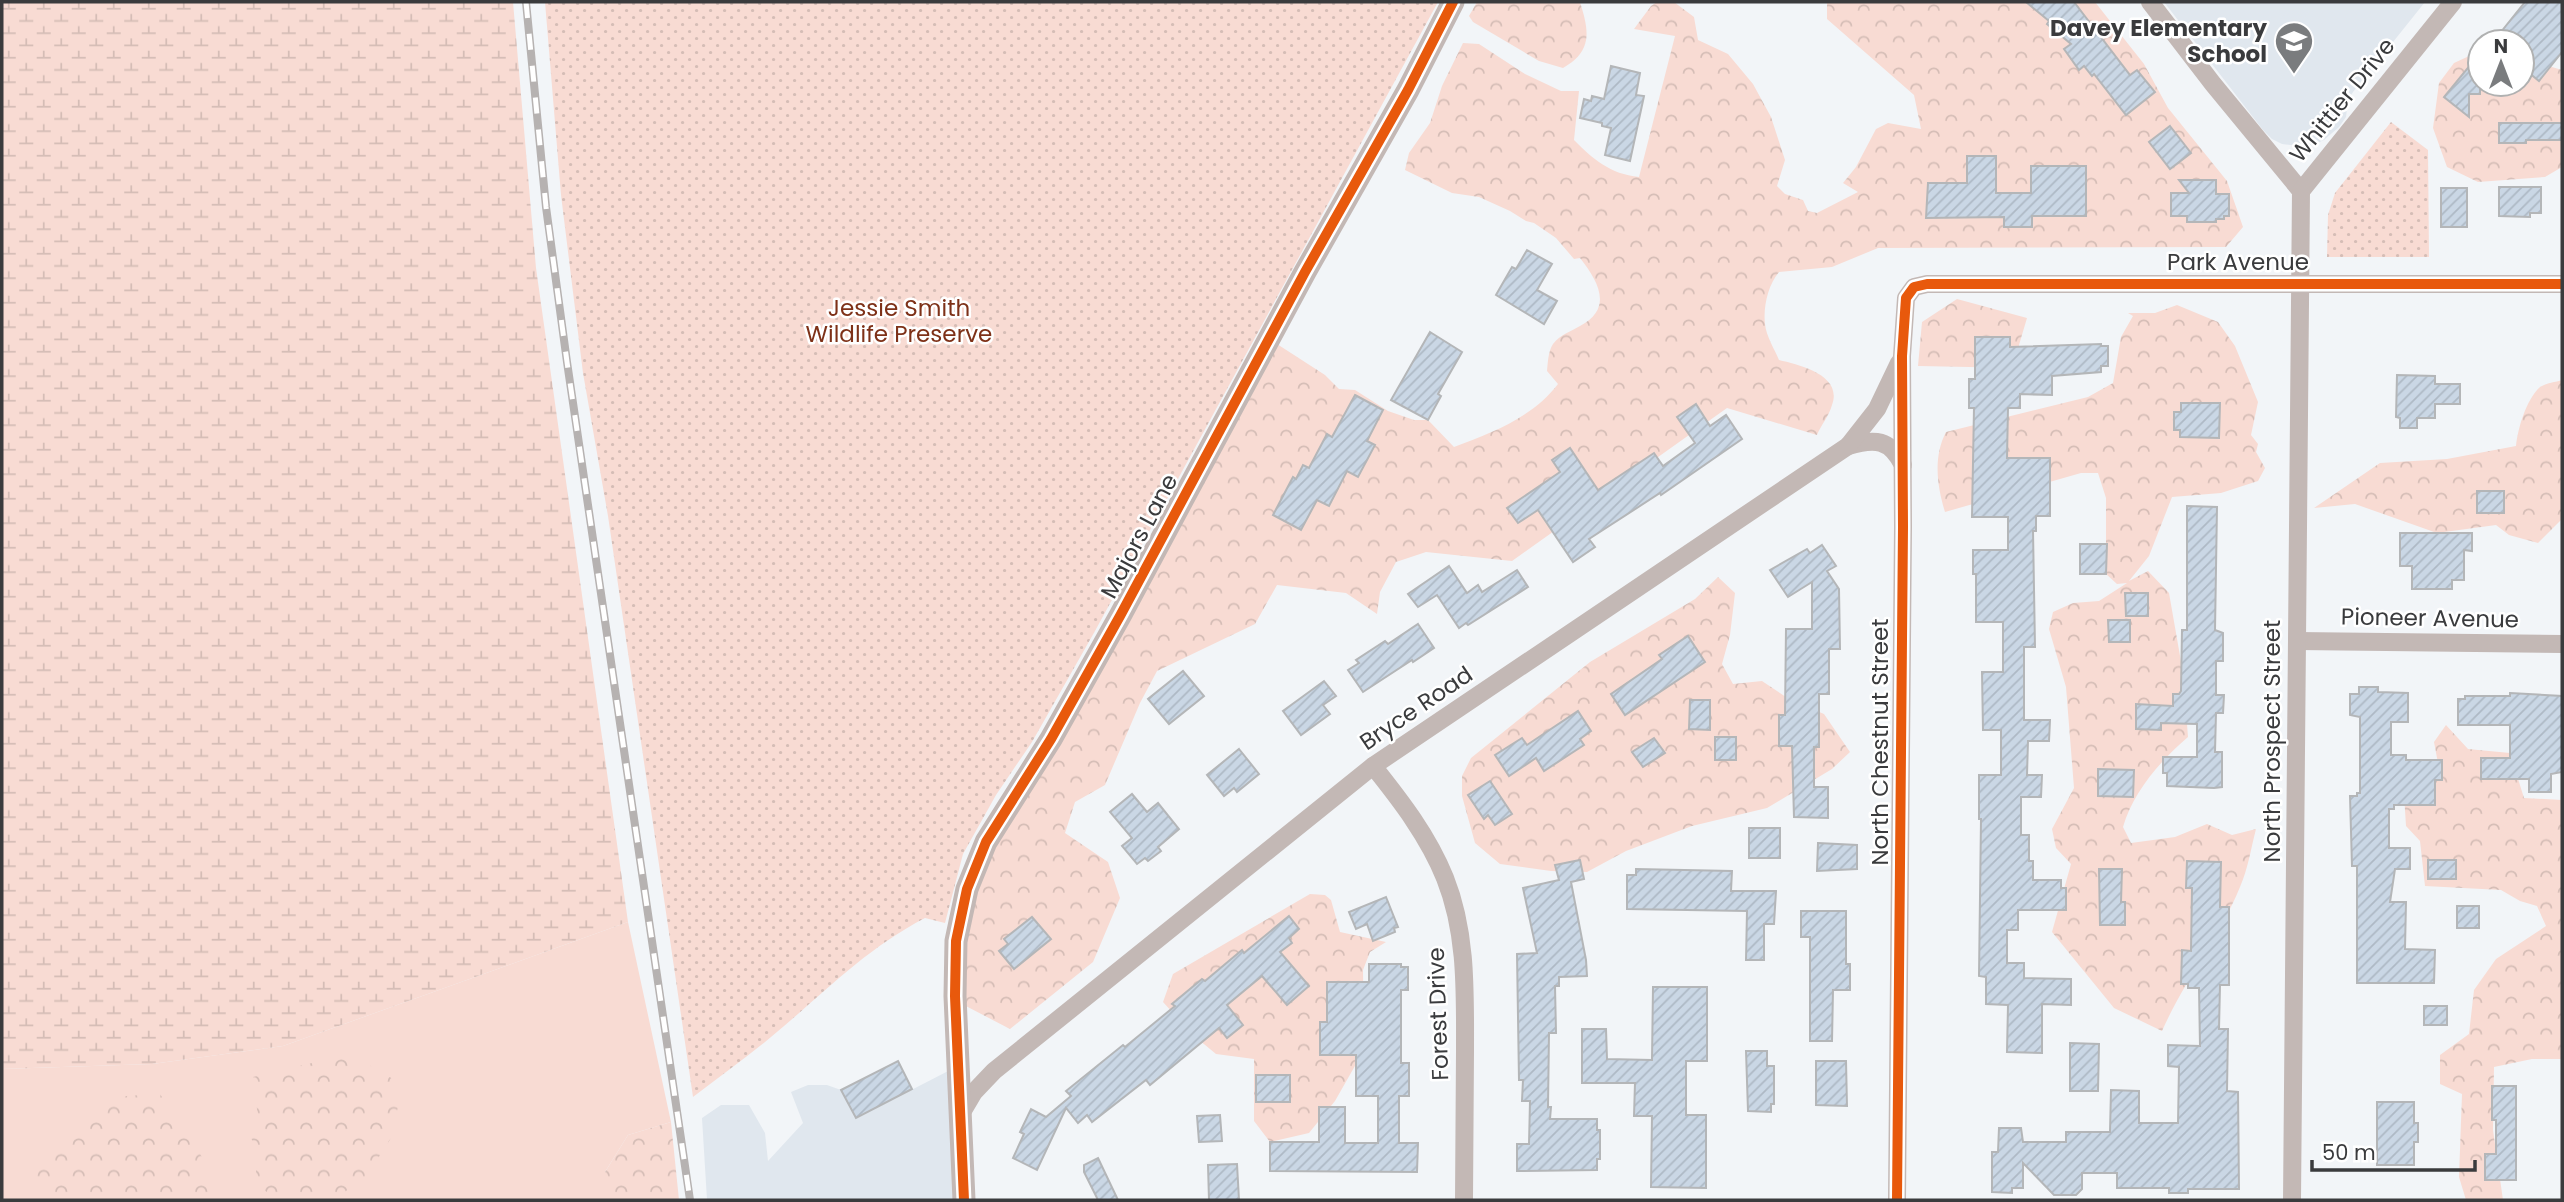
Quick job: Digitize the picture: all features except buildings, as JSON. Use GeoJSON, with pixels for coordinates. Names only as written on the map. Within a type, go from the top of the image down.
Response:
{"type":"FeatureCollection","features":[{"type":"Feature","properties":{"kind":"street","name":"Majors Lane"},"geometry":{"type":"LineString","coordinates":[[964,1200],[955,996],[956,941],[967,889],[986,842],[1051,739],[1121,616],[1305,272],[1408,90],[1453,2]]}},
{"type":"Feature","properties":{"kind":"street"},"geometry":{"type":"LineString","coordinates":[[2150,2],[2301,191]]}},
{"type":"Feature","properties":{"kind":"street","name":"Whittier Drive"},"geometry":{"type":"LineString","coordinates":[[2299,283],[2301,191],[2453,2]]}},
{"type":"Feature","properties":{"kind":"street","name":"North Prospect Street"},"geometry":{"type":"LineString","coordinates":[[2292,1200],[2299,283]]}},
{"type":"Feature","properties":{"kind":"street","name":"Park Avenue"},"geometry":{"type":"LineString","coordinates":[[1914,288],[1927,284],[2562,284]]}},
{"type":"Feature","properties":{"kind":"street","name":"North Chestnut Street"},"geometry":{"type":"LineString","coordinates":[[1897,1200],[1902,356],[1906,298],[1914,288]]}},
{"type":"Feature","properties":{"kind":"street","name":"Bryce Road"},"geometry":{"type":"LineString","coordinates":[[961,1114],[974,1092],[994,1071],[1373,766],[1849,446],[1877,409],[1902,356]]}},
{"type":"Feature","properties":{"kind":"street"},"geometry":{"type":"LineString","coordinates":[[1849,446],[1876,441],[1888,445],[1896,452],[1903,465]]}},
{"type":"Feature","properties":{"kind":"street","name":"Pioneer Avenue"},"geometry":{"type":"LineString","coordinates":[[2297,641],[2562,644]]}},
{"type":"Feature","properties":{"kind":"street","name":"Forest Drive"},"geometry":{"type":"LineString","coordinates":[[1373,766],[1420,828],[1432,850],[1445,878],[1461,941],[1465,999],[1464,1200]]}},
{"type":"Feature","properties":{"kind":"shaded area","name":"Davey Elementary School"},"geometry":{"type":"Polygon","coordinates":[[[2164,2],[2425,2],[2353,92],[2348,100],[2346,117],[2339,127],[2324,140],[2301,146],[2282,144],[2263,130],[2164,2]]]}},
{"type":"Feature","properties":{"kind":"shaded area"},"geometry":{"type":"Polygon","coordinates":[[[954,1068],[959,1200],[707,1200],[702,1118],[721,1105],[749,1105],[765,1133],[768,1161],[803,1123],[791,1092],[808,1085],[827,1085],[841,1090],[857,1118],[954,1068]]]}},
{"type":"Feature","properties":{"kind":"green space"},"geometry":{"type":"Polygon","coordinates":[[[2,2],[513,2],[536,268],[628,922],[283,1046],[152,1064],[2,1069],[2,2]]]}},
{"type":"Feature","properties":{"kind":"green space","name":"Jessie Smith Wildlife Preserve"},"geometry":{"type":"Polygon","coordinates":[[[545,2],[1438,2],[1095,631],[1032,742],[996,795],[963,854],[945,923],[925,918],[903,930],[845,973],[762,1045],[693,1097],[608,516],[583,373],[561,195],[545,2]]]}},
{"type":"Feature","properties":{"kind":"green space"},"geometry":{"type":"Polygon","coordinates":[[[1477,2],[1580,2],[1586,31],[1584,47],[1580,55],[1563,68],[1539,61],[1473,22],[1469,16],[1477,2]]]}},
{"type":"Feature","properties":{"kind":"green space"},"geometry":{"type":"Polygon","coordinates":[[[1657,2],[1674,2],[1694,17],[1698,40],[1728,54],[1753,84],[1771,117],[1785,160],[1777,186],[1785,194],[1803,200],[1808,211],[1817,213],[1858,192],[1843,183],[1856,167],[1876,129],[1888,123],[1921,129],[1914,95],[1827,19],[1827,2],[2095,2],[2144,64],[2168,108],[2227,181],[2243,227],[2226,247],[1878,248],[1832,267],[1779,272],[1767,296],[1765,317],[1769,338],[1779,360],[1818,373],[1826,379],[1834,395],[1829,413],[1817,435],[1727,408],[1512,561],[1426,552],[1396,562],[1380,592],[1377,614],[1346,593],[1277,585],[1255,624],[1157,671],[1140,703],[1105,785],[1075,802],[1065,833],[1108,862],[1120,898],[1093,962],[1010,1029],[962,1004],[966,942],[976,889],[996,843],[1277,344],[1325,375],[1339,389],[1355,390],[1388,411],[1414,420],[1428,420],[1454,447],[1511,423],[1537,406],[1558,384],[1547,371],[1550,350],[1559,338],[1590,319],[1597,311],[1600,294],[1592,276],[1580,258],[1574,259],[1556,238],[1534,223],[1479,197],[1452,193],[1405,170],[1409,153],[1430,123],[1442,86],[1463,43],[1479,44],[1525,74],[1561,91],[1579,91],[1574,140],[1603,164],[1619,173],[1639,177],[1675,36],[1634,29],[1657,2]]]}},
{"type":"Feature","properties":{"kind":"green space"},"geometry":{"type":"Polygon","coordinates":[[[2466,57],[2466,98],[2536,98],[2536,62],[2562,70],[2562,167],[2545,177],[2478,182],[2447,167],[2433,128],[2439,83],[2454,63],[2466,57]]]}},
{"type":"Feature","properties":{"kind":"green space"},"geometry":{"type":"Polygon","coordinates":[[[2391,122],[2428,150],[2429,257],[2327,257],[2328,215],[2335,193],[2391,122]]]}},
{"type":"Feature","properties":{"kind":"green space"},"geometry":{"type":"Polygon","coordinates":[[[1957,299],[2027,318],[2019,345],[2019,368],[1918,366],[1922,322],[1957,299]]]}},
{"type":"Feature","properties":{"kind":"green space"},"geometry":{"type":"Polygon","coordinates":[[[2177,305],[2218,322],[2235,346],[2258,402],[2251,435],[2258,444],[2256,452],[2265,468],[2258,481],[2221,493],[2172,497],[2149,556],[2129,581],[2148,571],[2169,593],[2183,673],[2188,737],[2158,766],[2134,801],[2123,827],[2131,843],[2175,837],[2207,824],[2232,835],[2256,829],[2245,873],[2232,906],[2162,1031],[2114,1008],[2052,932],[2071,864],[2056,848],[2052,829],[2074,788],[2066,687],[2049,629],[2053,612],[2073,603],[2099,601],[2127,583],[2117,584],[2106,574],[2106,498],[2098,473],[2081,473],[1945,512],[1940,492],[1938,461],[1946,432],[2088,397],[2113,383],[2121,337],[2133,316],[2128,313],[2155,313],[2177,305]]]}},
{"type":"Feature","properties":{"kind":"green space"},"geometry":{"type":"Polygon","coordinates":[[[2562,380],[2562,519],[2538,543],[2509,535],[2496,525],[2437,533],[2355,504],[2314,508],[2380,463],[2447,459],[2516,446],[2523,415],[2535,393],[2542,386],[2562,380]]]}},
{"type":"Feature","properties":{"kind":"green space"},"geometry":{"type":"Polygon","coordinates":[[[1718,577],[1735,593],[1730,635],[1722,664],[1733,684],[1762,681],[1789,699],[1824,714],[1850,752],[1832,769],[1767,808],[1692,826],[1626,851],[1587,872],[1551,871],[1500,864],[1475,843],[1462,796],[1462,776],[1471,758],[1590,662],[1695,599],[1718,577]]]}},
{"type":"Feature","properties":{"kind":"green space"},"geometry":{"type":"Polygon","coordinates":[[[2446,725],[2468,749],[2510,753],[2524,798],[2562,800],[2562,1059],[2532,1059],[2494,1067],[2493,1130],[2503,1200],[2466,1200],[2459,1177],[2462,1094],[2440,1084],[2440,1055],[2469,1034],[2474,990],[2496,959],[2546,926],[2537,906],[2520,901],[2501,890],[2425,886],[2420,841],[2406,826],[2403,778],[2441,779],[2434,742],[2446,725]]]}},
{"type":"Feature","properties":{"kind":"green space"},"geometry":{"type":"Polygon","coordinates":[[[1310,894],[1325,895],[1331,900],[1340,932],[1386,942],[1370,952],[1363,970],[1364,1050],[1335,1101],[1309,1133],[1270,1142],[1254,1121],[1254,1059],[1216,1054],[1193,1035],[1163,1002],[1173,974],[1310,894]]]}},
{"type":"Feature","properties":{"kind":"green space"},"geometry":{"type":"Polygon","coordinates":[[[628,922],[671,1122],[628,1135],[605,1172],[605,1200],[2,1200],[2,1069],[152,1064],[283,1046],[628,922]]]}},
{"type":"Feature","properties":{"kind":"green space"},"geometry":{"type":"Polygon","coordinates":[[[350,1054],[393,1079],[399,1102],[391,1138],[366,1177],[333,1200],[276,1200],[256,1183],[256,1152],[249,1131],[258,1117],[253,1077],[350,1054]]]}},
{"type":"Feature","properties":{"kind":"green space"},"geometry":{"type":"Polygon","coordinates":[[[160,1094],[210,1169],[217,1200],[38,1200],[34,1172],[61,1141],[91,1116],[126,1096],[160,1094]]]}},
{"type":"Feature","properties":{"kind":"green space"},"geometry":{"type":"Polygon","coordinates":[[[671,1122],[679,1200],[605,1200],[605,1172],[628,1135],[671,1122]]]}},
{"type":"Feature","properties":{"kind":"railway"},"geometry":{"type":"LineString","coordinates":[[526,2],[546,207],[567,362],[690,1200]]}},
{"type":"Feature","properties":{"kind":"cycle path"},"geometry":{"type":"LineString","coordinates":[[964,1200],[955,996],[956,941],[967,889],[986,842],[1051,739],[1120,616],[1305,272],[1408,90],[1453,2]]}},
{"type":"Feature","properties":{"kind":"cycle path"},"geometry":{"type":"LineString","coordinates":[[1897,1200],[1902,356],[1906,298],[1914,287],[1927,284],[2562,284]]}},
{"type":"Feature","properties":{"kind":"place","name":"Davey Elementary School"},"geometry":{"type":"Point","coordinates":[2294,75]}}]}
